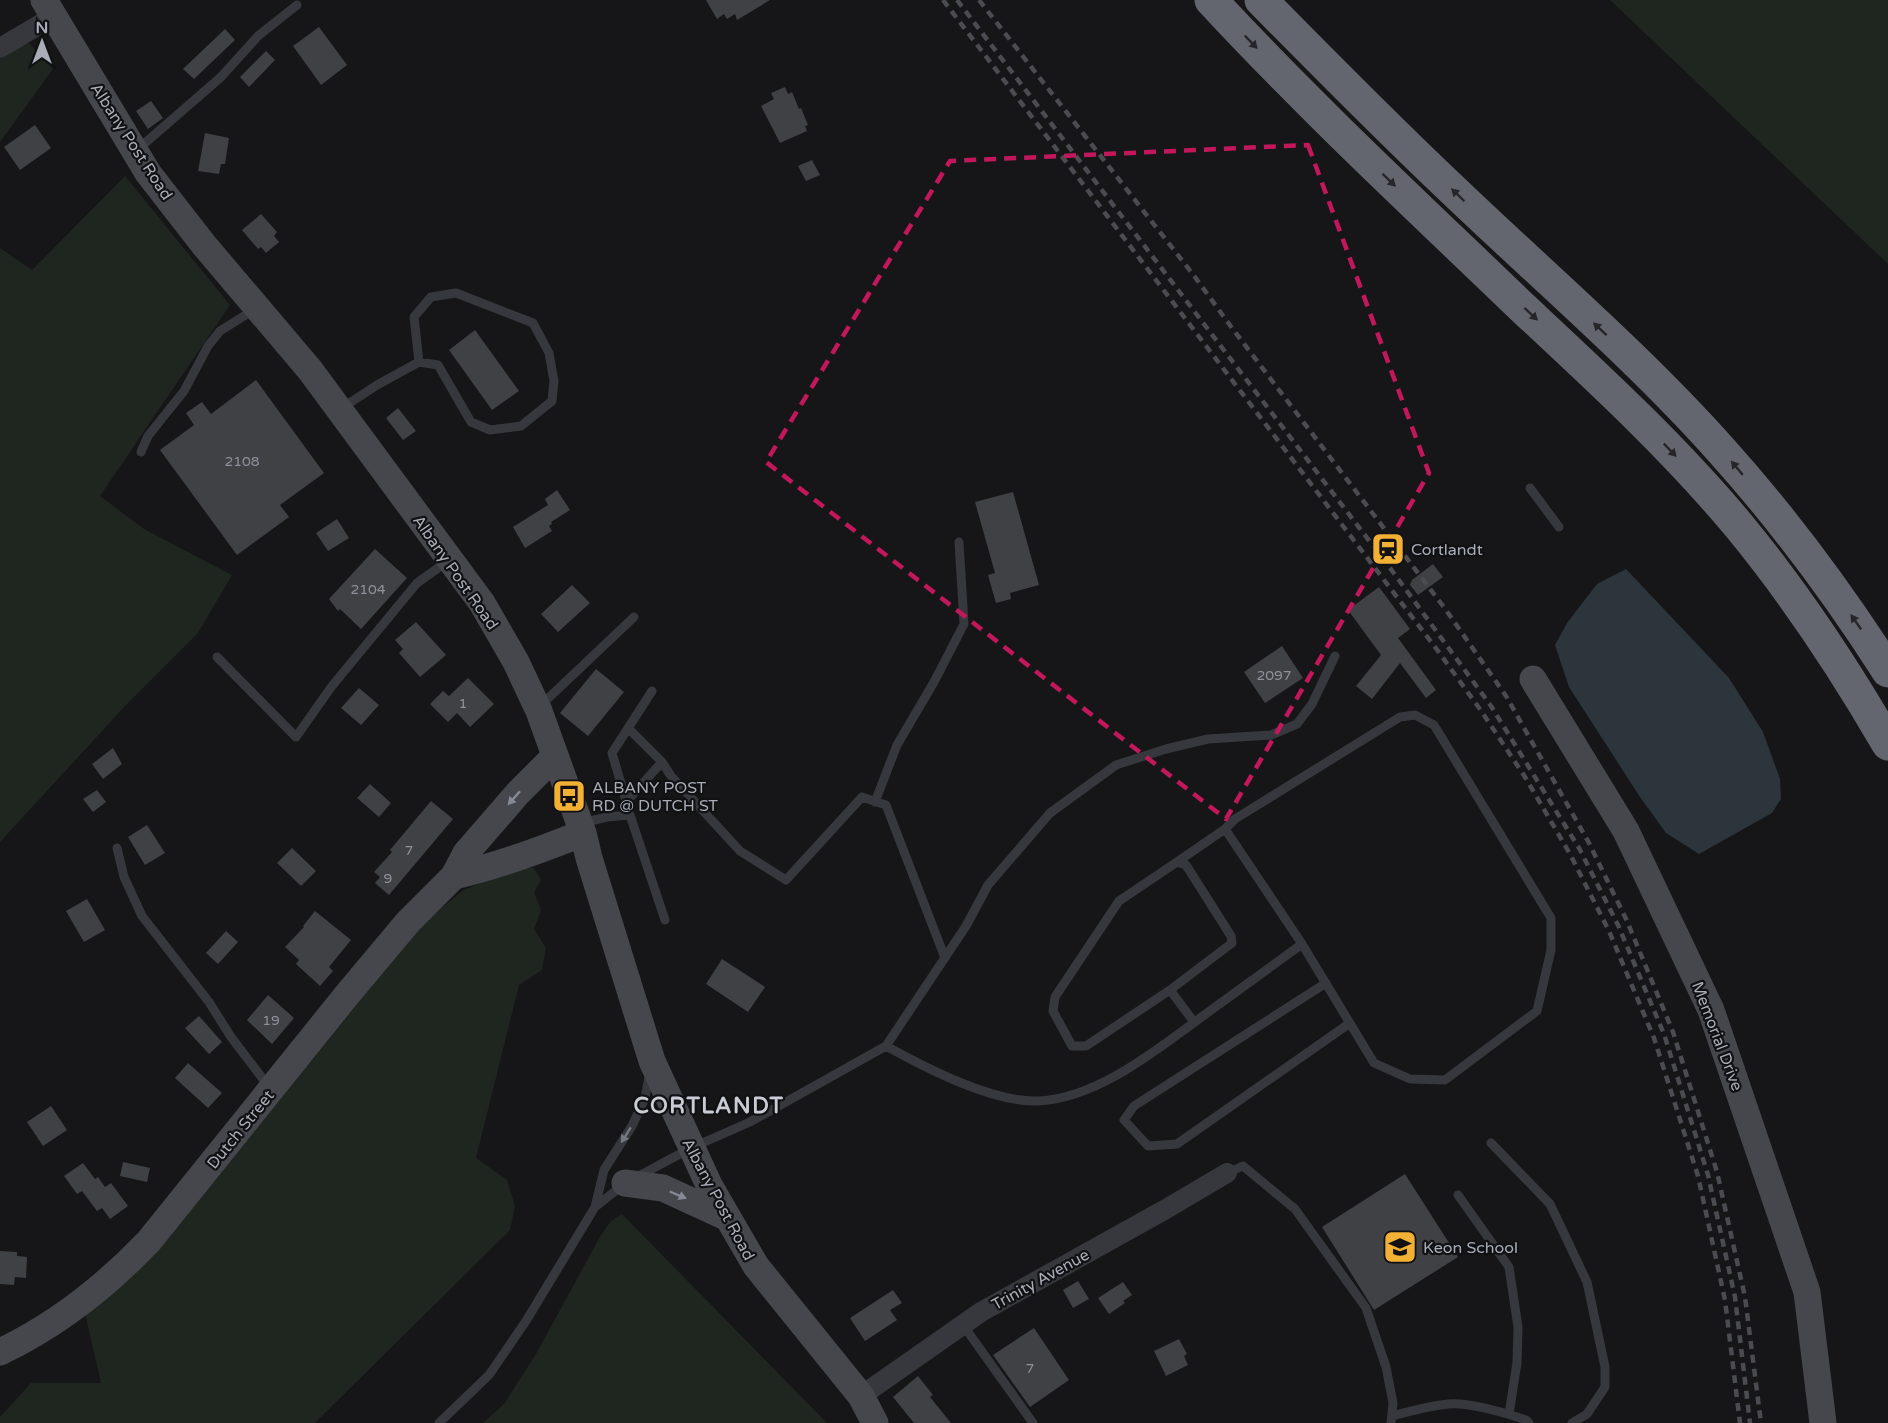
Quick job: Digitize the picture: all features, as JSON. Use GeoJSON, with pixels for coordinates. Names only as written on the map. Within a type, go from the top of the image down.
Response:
{"type":"FeatureCollection","features":[{"type":"Feature","properties":{"kind":"highway"},"geometry":{"type":"LineString","coordinates":[[1211,0],[1348,141],[1597,377],[1693,474],[1739,526],[1786,588],[1833,654],[1888,744]]}},
{"type":"Feature","properties":{"kind":"highway"},"geometry":{"type":"LineString","coordinates":[[1261,0],[1454,191],[1663,389],[1721,449],[1817,567],[1888,671]]}},
{"type":"Feature","properties":{"kind":"main road","name":"Albany Post Road"},"geometry":{"type":"LineString","coordinates":[[49,8],[148,173],[197,236],[310,370],[482,603],[516,662],[537,709],[581,828],[652,1060],[691,1148],[756,1266],[861,1396],[875,1423]]}},
{"type":"Feature","properties":{"kind":"main road","name":"Memorial Drive"},"geometry":{"type":"LineString","coordinates":[[1533,679],[1626,831],[1711,1010],[1807,1292],[1823,1423]]}},
{"type":"Feature","properties":{"kind":"main road","name":"Dutch Street"},"geometry":{"type":"LineString","coordinates":[[0,1352],[68,1312],[127,1265],[182,1202],[408,922],[454,876],[466,853],[518,793],[555,756]]}},
{"type":"Feature","properties":{"kind":"main road"},"geometry":{"type":"LineString","coordinates":[[454,876],[482,870],[554,845],[581,828]]}},
{"type":"Feature","properties":{"kind":"main road"},"geometry":{"type":"LineString","coordinates":[[625,1183],[663,1188],[728,1218]]}},
{"type":"Feature","properties":{"kind":"street"},"geometry":{"type":"LineString","coordinates":[[0,48],[49,8]]}},
{"type":"Feature","properties":{"kind":"street","name":"Trinity Avenue"},"geometry":{"type":"LineString","coordinates":[[861,1396],[981,1312],[1227,1173]]}},
{"type":"Feature","properties":{"kind":"lane"},"geometry":{"type":"LineString","coordinates":[[136,152],[221,77],[258,36],[297,5]]}},
{"type":"Feature","properties":{"kind":"lane"},"geometry":{"type":"LineString","coordinates":[[340,409],[419,362],[438,365],[471,422],[490,430],[521,426],[552,401],[554,381],[549,353],[533,323],[456,293],[431,297],[414,317],[419,362]]}},
{"type":"Feature","properties":{"kind":"lane"},"geometry":{"type":"LineString","coordinates":[[141,452],[148,436],[184,391],[208,346],[220,331],[257,308]]}},
{"type":"Feature","properties":{"kind":"lane"},"geometry":{"type":"LineString","coordinates":[[1530,488],[1559,527]]}},
{"type":"Feature","properties":{"kind":"lane"},"geometry":{"type":"LineString","coordinates":[[875,802],[897,745],[934,682],[964,624],[959,542]]}},
{"type":"Feature","properties":{"kind":"lane"},"geometry":{"type":"LineString","coordinates":[[217,657],[296,737],[332,686],[417,583],[450,560]]}},
{"type":"Feature","properties":{"kind":"lane"},"geometry":{"type":"LineString","coordinates":[[537,709],[634,617]]}},
{"type":"Feature","properties":{"kind":"lane"},"geometry":{"type":"LineString","coordinates":[[595,1207],[625,1183],[691,1148],[750,1122],[886,1046],[966,926],[988,885],[1050,813],[1116,765],[1208,739],[1270,735],[1297,724],[1312,704],[1335,656]]}},
{"type":"Feature","properties":{"kind":"lane"},"geometry":{"type":"LineString","coordinates":[[652,691],[612,753],[665,920]]}},
{"type":"Feature","properties":{"kind":"lane"},"geometry":{"type":"LineString","coordinates":[[1177,862],[1186,865],[1231,936],[1232,943],[1170,990],[1086,1046],[1072,1046],[1053,1011],[1055,997],[1119,901],[1225,829],[1235,819],[1400,717],[1415,715],[1434,725],[1551,918],[1551,950],[1537,1011],[1445,1080],[1410,1079],[1374,1063],[1302,944],[1225,829]]}},
{"type":"Feature","properties":{"kind":"lane"},"geometry":{"type":"LineString","coordinates":[[628,729],[662,762],[670,776],[740,851],[786,880],[862,797],[886,805],[945,958]]}},
{"type":"Feature","properties":{"kind":"lane"},"geometry":{"type":"LineString","coordinates":[[626,802],[662,762]]}},
{"type":"Feature","properties":{"kind":"lane"},"geometry":{"type":"LineString","coordinates":[[581,828],[607,817],[630,815]]}},
{"type":"Feature","properties":{"kind":"lane"},"geometry":{"type":"LineString","coordinates":[[117,848],[124,877],[142,916],[209,1002],[231,1037],[272,1090]]}},
{"type":"Feature","properties":{"kind":"lane"},"geometry":{"type":"LineString","coordinates":[[886,1046],[928,1069],[994,1094],[1028,1100],[1053,1099],[1081,1093],[1132,1066],[1302,944]]}},
{"type":"Feature","properties":{"kind":"lane"},"geometry":{"type":"LineString","coordinates":[[1326,983],[1134,1106],[1124,1120],[1148,1146],[1177,1144],[1350,1023]]}},
{"type":"Feature","properties":{"kind":"lane"},"geometry":{"type":"LineString","coordinates":[[1170,990],[1194,1022]]}},
{"type":"Feature","properties":{"kind":"lane"},"geometry":{"type":"LineString","coordinates":[[439,1423],[489,1375],[526,1321],[595,1207],[604,1170],[632,1126],[645,1098],[652,1060]]}},
{"type":"Feature","properties":{"kind":"lane"},"geometry":{"type":"LineString","coordinates":[[1491,1143],[1550,1204],[1587,1282],[1605,1367],[1605,1387],[1587,1414],[1572,1423]]}},
{"type":"Feature","properties":{"kind":"lane"},"geometry":{"type":"LineString","coordinates":[[1227,1173],[1243,1166],[1295,1209],[1366,1308],[1386,1367],[1393,1403],[1392,1420],[1417,1409],[1450,1404],[1509,1414],[1526,1420],[1528,1423]]}},
{"type":"Feature","properties":{"kind":"lane"},"geometry":{"type":"LineString","coordinates":[[1458,1195],[1509,1268],[1518,1327],[1517,1363],[1509,1414]]}},
{"type":"Feature","properties":{"kind":"lane"},"geometry":{"type":"LineString","coordinates":[[963,1325],[1033,1423]]}},
{"type":"Feature","properties":{"kind":"highlighted area"},"geometry":{"type":"Polygon","coordinates":[[[1308,145],[1429,473],[1226,819],[766,462],[950,161],[1308,145]]]}},
{"type":"Feature","properties":{"kind":"shaded area"},"geometry":{"type":"Polygon","coordinates":[[[1610,0],[1888,0],[1888,264],[1610,0]]]}},
{"type":"Feature","properties":{"kind":"shaded area"},"geometry":{"type":"Polygon","coordinates":[[[28,42],[53,69],[0,142],[0,59],[28,42]]]}},
{"type":"Feature","properties":{"kind":"shaded area"},"geometry":{"type":"Polygon","coordinates":[[[125,176],[230,305],[100,496],[144,529],[232,575],[198,633],[125,706],[0,842],[0,248],[32,270],[125,176]]]}},
{"type":"Feature","properties":{"kind":"shaded area"},"geometry":{"type":"Polygon","coordinates":[[[1626,569],[1729,678],[1763,732],[1780,779],[1781,799],[1772,813],[1699,854],[1666,833],[1640,797],[1569,687],[1555,645],[1567,623],[1597,584],[1626,569]]]}},
{"type":"Feature","properties":{"kind":"shaded area"},"geometry":{"type":"Polygon","coordinates":[[[516,868],[534,868],[541,880],[534,892],[541,910],[534,929],[546,948],[542,970],[519,985],[476,1158],[507,1180],[515,1206],[510,1230],[315,1423],[0,1423],[0,1417],[31,1383],[101,1383],[85,1313],[425,922],[462,891],[516,868]]]}},
{"type":"Feature","properties":{"kind":"shaded area"},"geometry":{"type":"Polygon","coordinates":[[[622,1214],[827,1423],[483,1423],[504,1404],[536,1354],[601,1235],[611,1221],[622,1214]]]}},
{"type":"Feature","properties":{"kind":"building"},"geometry":{"type":"Polygon","coordinates":[[[706,0],[770,0],[737,20],[735,14],[727,19],[724,14],[717,19],[706,0]]]}},
{"type":"Feature","properties":{"kind":"building"},"geometry":{"type":"Polygon","coordinates":[[[319,27],[347,65],[321,85],[293,46],[319,27]]]}},
{"type":"Feature","properties":{"kind":"building"},"geometry":{"type":"Polygon","coordinates":[[[225,29],[235,40],[194,79],[183,69],[225,29]]]}},
{"type":"Feature","properties":{"kind":"building"},"geometry":{"type":"Polygon","coordinates":[[[266,51],[275,60],[249,87],[240,77],[266,51]]]}},
{"type":"Feature","properties":{"kind":"building"},"geometry":{"type":"Polygon","coordinates":[[[785,87],[788,94],[792,92],[808,125],[805,126],[807,131],[780,143],[761,106],[774,99],[771,93],[785,87]]]}},
{"type":"Feature","properties":{"kind":"building"},"geometry":{"type":"Polygon","coordinates":[[[151,101],[163,118],[148,129],[136,111],[151,101]]]}},
{"type":"Feature","properties":{"kind":"building"},"geometry":{"type":"Polygon","coordinates":[[[35,125],[51,148],[20,170],[4,147],[35,125]]]}},
{"type":"Feature","properties":{"kind":"building"},"geometry":{"type":"Polygon","coordinates":[[[205,133],[229,138],[225,164],[221,164],[219,174],[198,171],[205,133]]]}},
{"type":"Feature","properties":{"kind":"building"},"geometry":{"type":"Polygon","coordinates":[[[812,160],[820,175],[806,181],[798,166],[812,160]]]}},
{"type":"Feature","properties":{"kind":"building"},"geometry":{"type":"Polygon","coordinates":[[[261,214],[277,232],[274,236],[279,242],[266,253],[261,247],[258,249],[242,230],[261,214]]]}},
{"type":"Feature","properties":{"kind":"building"},"geometry":{"type":"Polygon","coordinates":[[[475,330],[519,391],[492,410],[449,350],[475,330]]]}},
{"type":"Feature","properties":{"kind":"building"},"geometry":{"type":"Polygon","coordinates":[[[256,380],[324,473],[280,505],[289,517],[237,555],[160,450],[194,425],[186,413],[202,402],[211,414],[256,380]]]}},
{"type":"Feature","properties":{"kind":"building"},"geometry":{"type":"Polygon","coordinates":[[[398,408],[416,431],[403,440],[386,418],[398,408]]]}},
{"type":"Feature","properties":{"kind":"building"},"geometry":{"type":"Polygon","coordinates":[[[557,490],[570,510],[551,522],[549,526],[552,531],[525,548],[513,527],[548,505],[545,499],[557,490]]]}},
{"type":"Feature","properties":{"kind":"building"},"geometry":{"type":"Polygon","coordinates":[[[1013,492],[1039,585],[1010,593],[1011,599],[996,603],[988,575],[995,573],[975,502],[1013,492]]]}},
{"type":"Feature","properties":{"kind":"building"},"geometry":{"type":"Polygon","coordinates":[[[337,519],[349,538],[328,551],[316,533],[337,519]]]}},
{"type":"Feature","properties":{"kind":"building"},"geometry":{"type":"Polygon","coordinates":[[[375,549],[407,578],[361,629],[340,609],[338,611],[329,599],[375,549]]]}},
{"type":"Feature","properties":{"kind":"building"},"geometry":{"type":"Polygon","coordinates":[[[1433,564],[1443,577],[1418,595],[1410,585],[1412,580],[1433,564]]]}},
{"type":"Feature","properties":{"kind":"building"},"geometry":{"type":"Polygon","coordinates":[[[572,585],[590,603],[558,632],[541,614],[572,585]]]}},
{"type":"Feature","properties":{"kind":"building","name":"Cortlandt"},"geometry":{"type":"Polygon","coordinates":[[[1379,587],[1410,629],[1398,638],[1436,690],[1426,698],[1400,663],[1372,699],[1356,686],[1381,655],[1348,610],[1379,587]]]}},
{"type":"Feature","properties":{"kind":"building"},"geometry":{"type":"Polygon","coordinates":[[[416,622],[446,655],[420,677],[399,653],[403,649],[395,640],[416,622]]]}},
{"type":"Feature","properties":{"kind":"building"},"geometry":{"type":"Polygon","coordinates":[[[1282,646],[1303,678],[1265,703],[1244,672],[1282,646]]]}},
{"type":"Feature","properties":{"kind":"building"},"geometry":{"type":"Polygon","coordinates":[[[596,669],[624,692],[588,736],[560,713],[596,669]]]}},
{"type":"Feature","properties":{"kind":"building"},"geometry":{"type":"Polygon","coordinates":[[[468,678],[494,704],[470,727],[457,713],[448,722],[430,704],[443,691],[449,696],[468,678]]]}},
{"type":"Feature","properties":{"kind":"building"},"geometry":{"type":"Polygon","coordinates":[[[359,688],[379,705],[361,725],[341,708],[359,688]]]}},
{"type":"Feature","properties":{"kind":"building"},"geometry":{"type":"Polygon","coordinates":[[[113,748],[122,764],[103,779],[92,764],[113,748]]]}},
{"type":"Feature","properties":{"kind":"building"},"geometry":{"type":"Polygon","coordinates":[[[370,784],[391,803],[379,817],[357,798],[370,784]]]}},
{"type":"Feature","properties":{"kind":"building"},"geometry":{"type":"Polygon","coordinates":[[[97,790],[106,802],[93,812],[83,799],[97,790]]]}},
{"type":"Feature","properties":{"kind":"building"},"geometry":{"type":"Polygon","coordinates":[[[431,801],[453,819],[389,895],[375,883],[380,877],[374,872],[431,801]]]}},
{"type":"Feature","properties":{"kind":"building"},"geometry":{"type":"Polygon","coordinates":[[[147,825],[165,853],[145,865],[128,837],[147,825]]]}},
{"type":"Feature","properties":{"kind":"building"},"geometry":{"type":"Polygon","coordinates":[[[292,848],[316,871],[301,886],[277,863],[292,848]]]}},
{"type":"Feature","properties":{"kind":"building"},"geometry":{"type":"Polygon","coordinates":[[[87,899],[105,930],[84,942],[66,911],[87,899]]]}},
{"type":"Feature","properties":{"kind":"building"},"geometry":{"type":"Polygon","coordinates":[[[315,911],[351,940],[329,967],[333,971],[320,986],[296,964],[299,960],[285,947],[315,911]]]}},
{"type":"Feature","properties":{"kind":"building"},"geometry":{"type":"Polygon","coordinates":[[[226,931],[238,942],[218,964],[206,953],[226,931]]]}},
{"type":"Feature","properties":{"kind":"building"},"geometry":{"type":"Polygon","coordinates":[[[722,959],[765,987],[748,1012],[706,984],[722,959]]]}},
{"type":"Feature","properties":{"kind":"building"},"geometry":{"type":"Polygon","coordinates":[[[268,995],[294,1018],[272,1044],[247,1020],[268,995]]]}},
{"type":"Feature","properties":{"kind":"building"},"geometry":{"type":"Polygon","coordinates":[[[199,1016],[222,1042],[209,1054],[185,1028],[199,1016]]]}},
{"type":"Feature","properties":{"kind":"building"},"geometry":{"type":"Polygon","coordinates":[[[188,1063],[222,1093],[208,1108],[175,1078],[188,1063]]]}},
{"type":"Feature","properties":{"kind":"building"},"geometry":{"type":"Polygon","coordinates":[[[51,1106],[67,1130],[43,1146],[27,1122],[51,1106]]]}},
{"type":"Feature","properties":{"kind":"building"},"geometry":{"type":"Polygon","coordinates":[[[123,1162],[150,1168],[147,1182],[120,1176],[123,1162]]]}},
{"type":"Feature","properties":{"kind":"building"},"geometry":{"type":"Polygon","coordinates":[[[83,1163],[95,1179],[98,1177],[105,1187],[111,1183],[128,1206],[110,1219],[102,1208],[97,1211],[82,1191],[77,1194],[64,1176],[83,1163]]]}},
{"type":"Feature","properties":{"kind":"building"},"geometry":{"type":"Polygon","coordinates":[[[1405,1174],[1458,1257],[1374,1310],[1322,1227],[1405,1174]]]}},
{"type":"Feature","properties":{"kind":"building"},"geometry":{"type":"Polygon","coordinates":[[[0,1251],[17,1252],[17,1256],[27,1257],[26,1278],[15,1277],[14,1285],[0,1284],[0,1251]]]}},
{"type":"Feature","properties":{"kind":"building"},"geometry":{"type":"Polygon","coordinates":[[[1078,1281],[1089,1299],[1073,1308],[1063,1290],[1078,1281]]]}},
{"type":"Feature","properties":{"kind":"building"},"geometry":{"type":"Polygon","coordinates":[[[1123,1282],[1132,1295],[1109,1314],[1098,1298],[1123,1282]]]}},
{"type":"Feature","properties":{"kind":"building"},"geometry":{"type":"Polygon","coordinates":[[[893,1290],[902,1303],[890,1310],[897,1320],[865,1341],[850,1318],[893,1290]]]}},
{"type":"Feature","properties":{"kind":"building"},"geometry":{"type":"Polygon","coordinates":[[[1034,1328],[1069,1380],[1030,1407],[993,1355],[1034,1328]]]}},
{"type":"Feature","properties":{"kind":"building"},"geometry":{"type":"Polygon","coordinates":[[[1179,1339],[1187,1354],[1184,1356],[1188,1365],[1166,1376],[1154,1351],[1179,1339]]]}},
{"type":"Feature","properties":{"kind":"building"},"geometry":{"type":"Polygon","coordinates":[[[918,1376],[933,1395],[930,1397],[951,1423],[914,1423],[893,1397],[918,1376]]]}},
{"type":"Feature","properties":{"kind":"railway"},"geometry":{"type":"LineString","coordinates":[[943,0],[1438,651],[1525,777],[1570,854],[1609,931],[1654,1038],[1698,1176],[1725,1300],[1740,1423]]}},
{"type":"Feature","properties":{"kind":"railway"},"geometry":{"type":"LineString","coordinates":[[957,0],[1393,572],[1491,706],[1579,848],[1618,925],[1664,1034],[1708,1175],[1735,1297],[1750,1423]]}},
{"type":"Feature","properties":{"kind":"railway"},"geometry":{"type":"LineString","coordinates":[[979,0],[1195,277],[1446,610],[1506,696],[1589,843],[1627,921],[1673,1032],[1717,1172],[1745,1297],[1761,1423]]}},
{"type":"Feature","properties":{"kind":"place","name":"Cortlandt"},"geometry":{"type":"Point","coordinates":[1388,549]}},
{"type":"Feature","properties":{"kind":"place","name":"ALBANY POST RD @ DUTCH ST"},"geometry":{"type":"Point","coordinates":[569,796]}},
{"type":"Feature","properties":{"kind":"place","name":"Keon School"},"geometry":{"type":"Point","coordinates":[1400,1247]}},
{"type":"Feature","properties":{"kind":"district","name":"CORTLANDT"},"geometry":{"type":"Point","coordinates":[709,1105]}}]}
